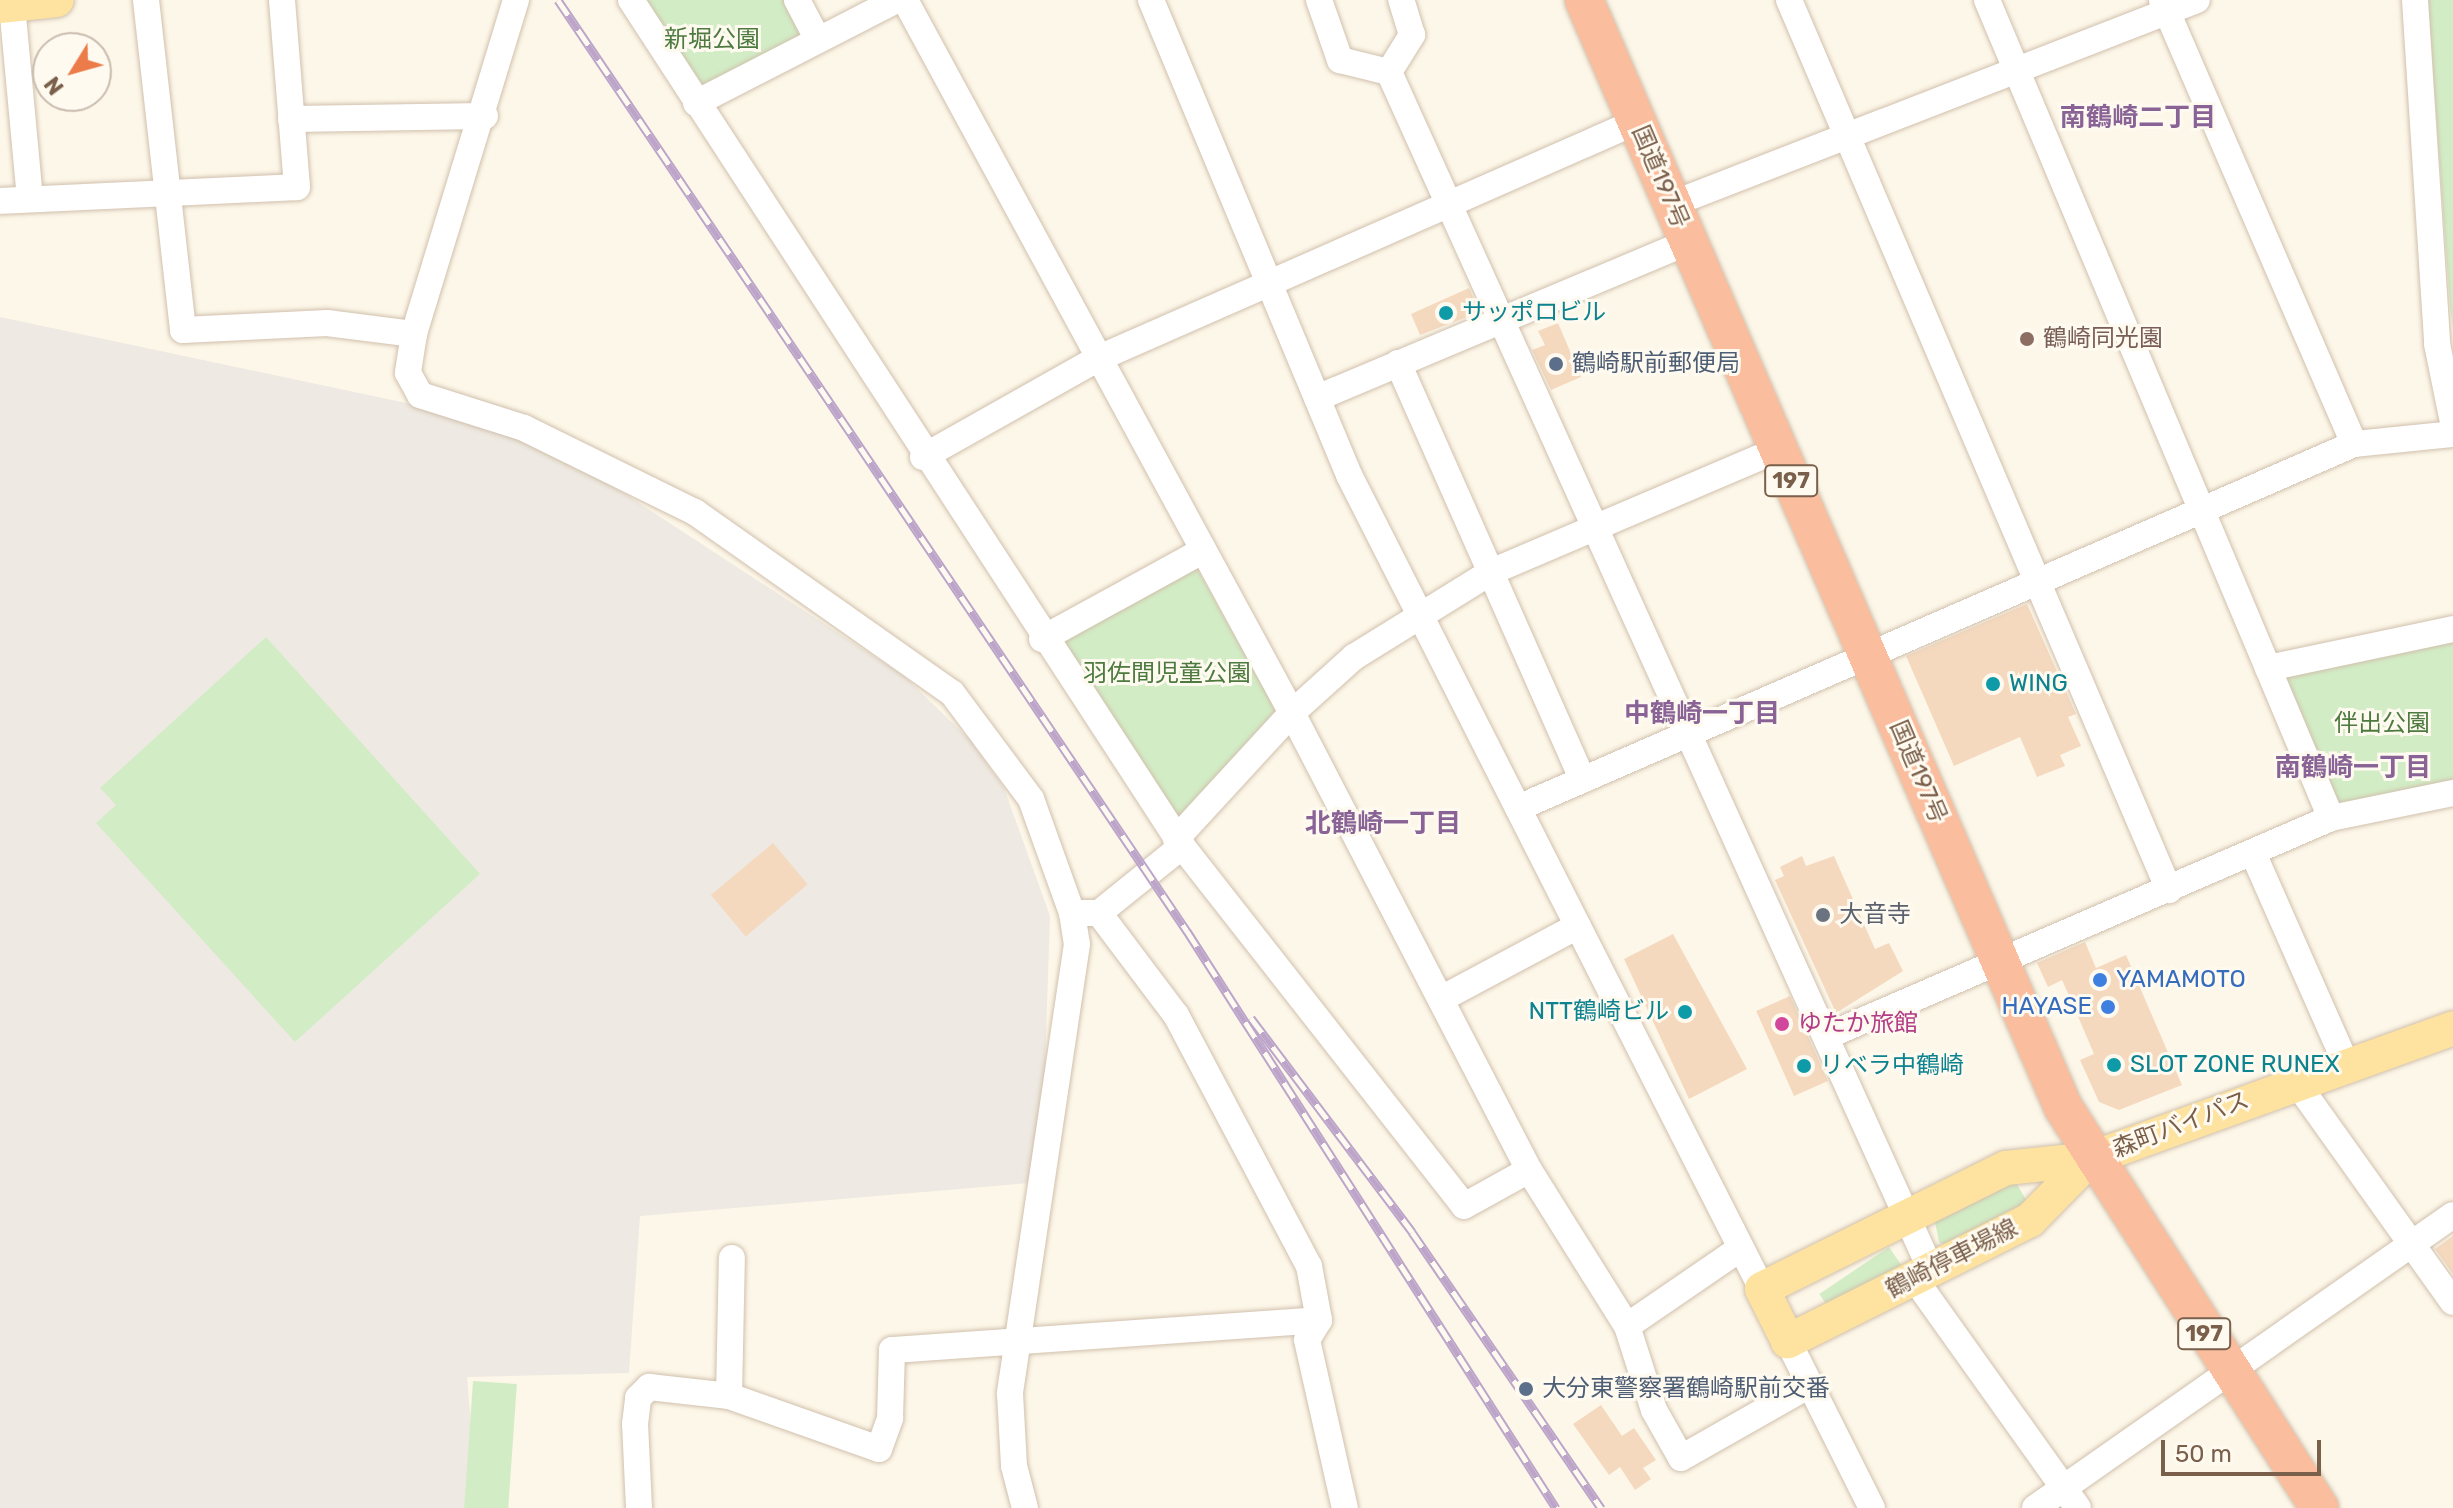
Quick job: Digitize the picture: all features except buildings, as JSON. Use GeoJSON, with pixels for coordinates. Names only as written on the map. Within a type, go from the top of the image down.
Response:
{"type":"FeatureCollection","features":[{"type":"Feature","properties":{"kind":"highway","name":"国道197号"},"geometry":{"type":"LineString","coordinates":[[1584,0],[2000,961],[2090,1159],[2319,1508]]}},
{"type":"Feature","properties":{"kind":"main road"},"geometry":{"type":"LineString","coordinates":[[6,5],[57,0]]}},
{"type":"Feature","properties":{"kind":"main road","name":"森町バイパス"},"geometry":{"type":"LineString","coordinates":[[2090,1159],[2296,1082],[2453,1028]]}},
{"type":"Feature","properties":{"kind":"main road"},"geometry":{"type":"LineString","coordinates":[[1788,1341],[1762,1289],[2006,1168],[2090,1159]]}},
{"type":"Feature","properties":{"kind":"main road","name":"鶴崎停車場線"},"geometry":{"type":"LineString","coordinates":[[1788,1341],[2030,1220],[2090,1159]]}},
{"type":"Feature","properties":{"kind":"street"},"geometry":{"type":"LineString","coordinates":[[146,0],[183,330],[327,323],[414,334]]}},
{"type":"Feature","properties":{"kind":"street"},"geometry":{"type":"LineString","coordinates":[[0,201],[297,187],[282,0]]}},
{"type":"Feature","properties":{"kind":"street"},"geometry":{"type":"LineString","coordinates":[[516,0],[485,116],[414,334],[408,373],[420,395],[524,428],[695,512],[952,693],[1031,799],[1072,913],[1077,944],[1010,1394],[1014,1466],[1025,1508]]}},
{"type":"Feature","properties":{"kind":"street"},"geometry":{"type":"LineString","coordinates":[[631,0],[923,457],[1179,842],[1464,1206],[1529,1170]]}},
{"type":"Feature","properties":{"kind":"street"},"geometry":{"type":"LineString","coordinates":[[797,0],[818,40]]}},
{"type":"Feature","properties":{"kind":"street"},"geometry":{"type":"LineString","coordinates":[[696,103],[896,0]]}},
{"type":"Feature","properties":{"kind":"street"},"geometry":{"type":"LineString","coordinates":[[905,0],[1097,359],[1292,713],[1529,1170],[1627,1326],[1654,1410],[1681,1458],[1808,1386]]}},
{"type":"Feature","properties":{"kind":"street"},"geometry":{"type":"LineString","coordinates":[[1151,0],[1317,398],[1420,616],[1762,1289]]}},
{"type":"Feature","properties":{"kind":"street"},"geometry":{"type":"LineString","coordinates":[[1319,0],[1317,11],[1340,60],[1389,72]]}},
{"type":"Feature","properties":{"kind":"street"},"geometry":{"type":"LineString","coordinates":[[1389,72],[1412,35],[1401,0]]}},
{"type":"Feature","properties":{"kind":"street"},"geometry":{"type":"LineString","coordinates":[[1789,0],[2169,890]]}},
{"type":"Feature","properties":{"kind":"street"},"geometry":{"type":"LineString","coordinates":[[1987,0],[2331,818]]}},
{"type":"Feature","properties":{"kind":"street"},"geometry":{"type":"LineString","coordinates":[[1672,204],[2164,6],[2197,0]]}},
{"type":"Feature","properties":{"kind":"street"},"geometry":{"type":"LineString","coordinates":[[2415,0],[2437,344],[2453,422]]}},
{"type":"Feature","properties":{"kind":"street"},"geometry":{"type":"LineString","coordinates":[[6,5],[30,198]]}},
{"type":"Feature","properties":{"kind":"street"},"geometry":{"type":"LineString","coordinates":[[2164,6],[2354,444]]}},
{"type":"Feature","properties":{"kind":"street"},"geometry":{"type":"LineString","coordinates":[[1389,72],[1504,319],[1907,1215],[1922,1274],[2071,1498]]}},
{"type":"Feature","properties":{"kind":"street"},"geometry":{"type":"LineString","coordinates":[[291,119],[485,116]]}},
{"type":"Feature","properties":{"kind":"street"},"geometry":{"type":"LineString","coordinates":[[923,457],[1097,359],[1636,122]]}},
{"type":"Feature","properties":{"kind":"street"},"geometry":{"type":"LineString","coordinates":[[1317,398],[1688,242]]}},
{"type":"Feature","properties":{"kind":"street"},"geometry":{"type":"LineString","coordinates":[[1398,363],[1583,780]]}},
{"type":"Feature","properties":{"kind":"street"},"geometry":{"type":"LineString","coordinates":[[1518,808],[2354,444],[2453,434]]}},
{"type":"Feature","properties":{"kind":"street"},"geometry":{"type":"LineString","coordinates":[[1072,913],[1099,913],[1179,842],[1292,713],[1354,657],[1491,572],[1777,450]]}},
{"type":"Feature","properties":{"kind":"street"},"geometry":{"type":"LineString","coordinates":[[1042,639],[1202,551]]}},
{"type":"Feature","properties":{"kind":"street"},"geometry":{"type":"LineString","coordinates":[[2268,668],[2453,629]]}},
{"type":"Feature","properties":{"kind":"street"},"geometry":{"type":"LineString","coordinates":[[1827,1036],[2331,818],[2453,793]]}},
{"type":"Feature","properties":{"kind":"street"},"geometry":{"type":"LineString","coordinates":[[2253,853],[2346,1064]]}},
{"type":"Feature","properties":{"kind":"street"},"geometry":{"type":"LineString","coordinates":[[1099,913],[1176,1015],[1268,1181],[1309,1266],[1319,1320],[1307,1340],[1345,1508]]}},
{"type":"Feature","properties":{"kind":"street"},"geometry":{"type":"LineString","coordinates":[[1441,999],[1578,926]]}},
{"type":"Feature","properties":{"kind":"street"},"geometry":{"type":"LineString","coordinates":[[2296,1082],[2453,1302]]}},
{"type":"Feature","properties":{"kind":"street"},"geometry":{"type":"LineString","coordinates":[[2035,1508],[2071,1498],[2229,1372],[2453,1215]]}},
{"type":"Feature","properties":{"kind":"street"},"geometry":{"type":"LineString","coordinates":[[1627,1326],[1741,1248]]}},
{"type":"Feature","properties":{"kind":"street"},"geometry":{"type":"LineString","coordinates":[[729,1396],[732,1258]]}},
{"type":"Feature","properties":{"kind":"street"},"geometry":{"type":"LineString","coordinates":[[639,1508],[638,1398],[666,1385],[729,1396],[879,1449],[890,1418],[892,1350],[1319,1320]]}},
{"type":"Feature","properties":{"kind":"street"},"geometry":{"type":"LineString","coordinates":[[1788,1341],[1872,1508]]}},
{"type":"Feature","properties":{"kind":"shaded area"},"geometry":{"type":"Polygon","coordinates":[[[0,317],[524,428],[904,676],[970,740],[1004,788],[1050,916],[1041,1182],[640,1216],[629,1373],[467,1377],[478,1508],[0,1508],[0,317]]]}},
{"type":"Feature","properties":{"kind":"green space","name":"新堀公園"},"geometry":{"type":"Polygon","coordinates":[[[641,0],[791,0],[803,38],[695,88],[641,0]]]}},
{"type":"Feature","properties":{"kind":"green space"},"geometry":{"type":"Polygon","coordinates":[[[2428,0],[2453,0],[2453,329],[2450,306],[2428,0]]]}},
{"type":"Feature","properties":{"kind":"green space","name":"羽佐間児童公園"},"geometry":{"type":"Polygon","coordinates":[[[1197,568],[1276,710],[1181,818],[1172,818],[1058,634],[1197,568]]]}},
{"type":"Feature","properties":{"kind":"green space","name":"伴出公園"},"geometry":{"type":"Polygon","coordinates":[[[2453,636],[2453,785],[2347,807],[2337,802],[2284,679],[2289,669],[2453,636]]]}},
{"type":"Feature","properties":{"kind":"green space"},"geometry":{"type":"Polygon","coordinates":[[[266,637],[480,874],[295,1042],[96,823],[116,805],[100,788],[266,637]]]}},
{"type":"Feature","properties":{"kind":"green space"},"geometry":{"type":"Polygon","coordinates":[[[2015,1181],[2028,1203],[1946,1246],[1939,1242],[1935,1222],[2015,1181]]]}},
{"type":"Feature","properties":{"kind":"green space"},"geometry":{"type":"Polygon","coordinates":[[[1889,1247],[1902,1266],[1832,1313],[1819,1294],[1889,1247]]]}},
{"type":"Feature","properties":{"kind":"green space"},"geometry":{"type":"Polygon","coordinates":[[[473,1381],[517,1384],[508,1508],[464,1508],[473,1381]]]}},
{"type":"Feature","properties":{"kind":"railway"},"geometry":{"type":"LineString","coordinates":[[558,0],[1187,931],[1556,1508]]}},
{"type":"Feature","properties":{"kind":"railway"},"geometry":{"type":"LineString","coordinates":[[1251,1018],[1412,1232],[1601,1508]]}},
{"type":"Feature","properties":{"kind":"place","name":"サッポロビル"},"geometry":{"type":"Point","coordinates":[1446,313]}},
{"type":"Feature","properties":{"kind":"place","name":"鶴崎同光園"},"geometry":{"type":"Point","coordinates":[2027,339]}},
{"type":"Feature","properties":{"kind":"place","name":"鶴崎駅前郵便局"},"geometry":{"type":"Point","coordinates":[1556,364]}},
{"type":"Feature","properties":{"kind":"place","name":"WING"},"geometry":{"type":"Point","coordinates":[1993,684]}},
{"type":"Feature","properties":{"kind":"place","name":"大音寺"},"geometry":{"type":"Point","coordinates":[1823,915]}},
{"type":"Feature","properties":{"kind":"place","name":"YAMAMOTO"},"geometry":{"type":"Point","coordinates":[2100,980]}},
{"type":"Feature","properties":{"kind":"place","name":"HAYASE"},"geometry":{"type":"Point","coordinates":[2108,1007]}},
{"type":"Feature","properties":{"kind":"place","name":"NTT鶴崎ビル"},"geometry":{"type":"Point","coordinates":[1685,1012]}},
{"type":"Feature","properties":{"kind":"place","name":"ゆたか旅館"},"geometry":{"type":"Point","coordinates":[1782,1024]}},
{"type":"Feature","properties":{"kind":"place","name":"SLOT ZONE RUNEX"},"geometry":{"type":"Point","coordinates":[2114,1065]}},
{"type":"Feature","properties":{"kind":"place","name":"リベラ中鶴崎"},"geometry":{"type":"Point","coordinates":[1804,1066]}},
{"type":"Feature","properties":{"kind":"place","name":"大分東警察署鶴崎駅前交番"},"geometry":{"type":"Point","coordinates":[1526,1389]}},
{"type":"Feature","properties":{"kind":"district","name":"南鶴崎二丁目"},"geometry":{"type":"Point","coordinates":[2138,118]}},
{"type":"Feature","properties":{"kind":"district","name":"中鶴崎一丁目"},"geometry":{"type":"Point","coordinates":[1702,714]}},
{"type":"Feature","properties":{"kind":"district","name":"南鶴崎一丁目"},"geometry":{"type":"Point","coordinates":[2353,768]}},
{"type":"Feature","properties":{"kind":"district","name":"北鶴崎一丁目"},"geometry":{"type":"Point","coordinates":[1383,824]}}]}
